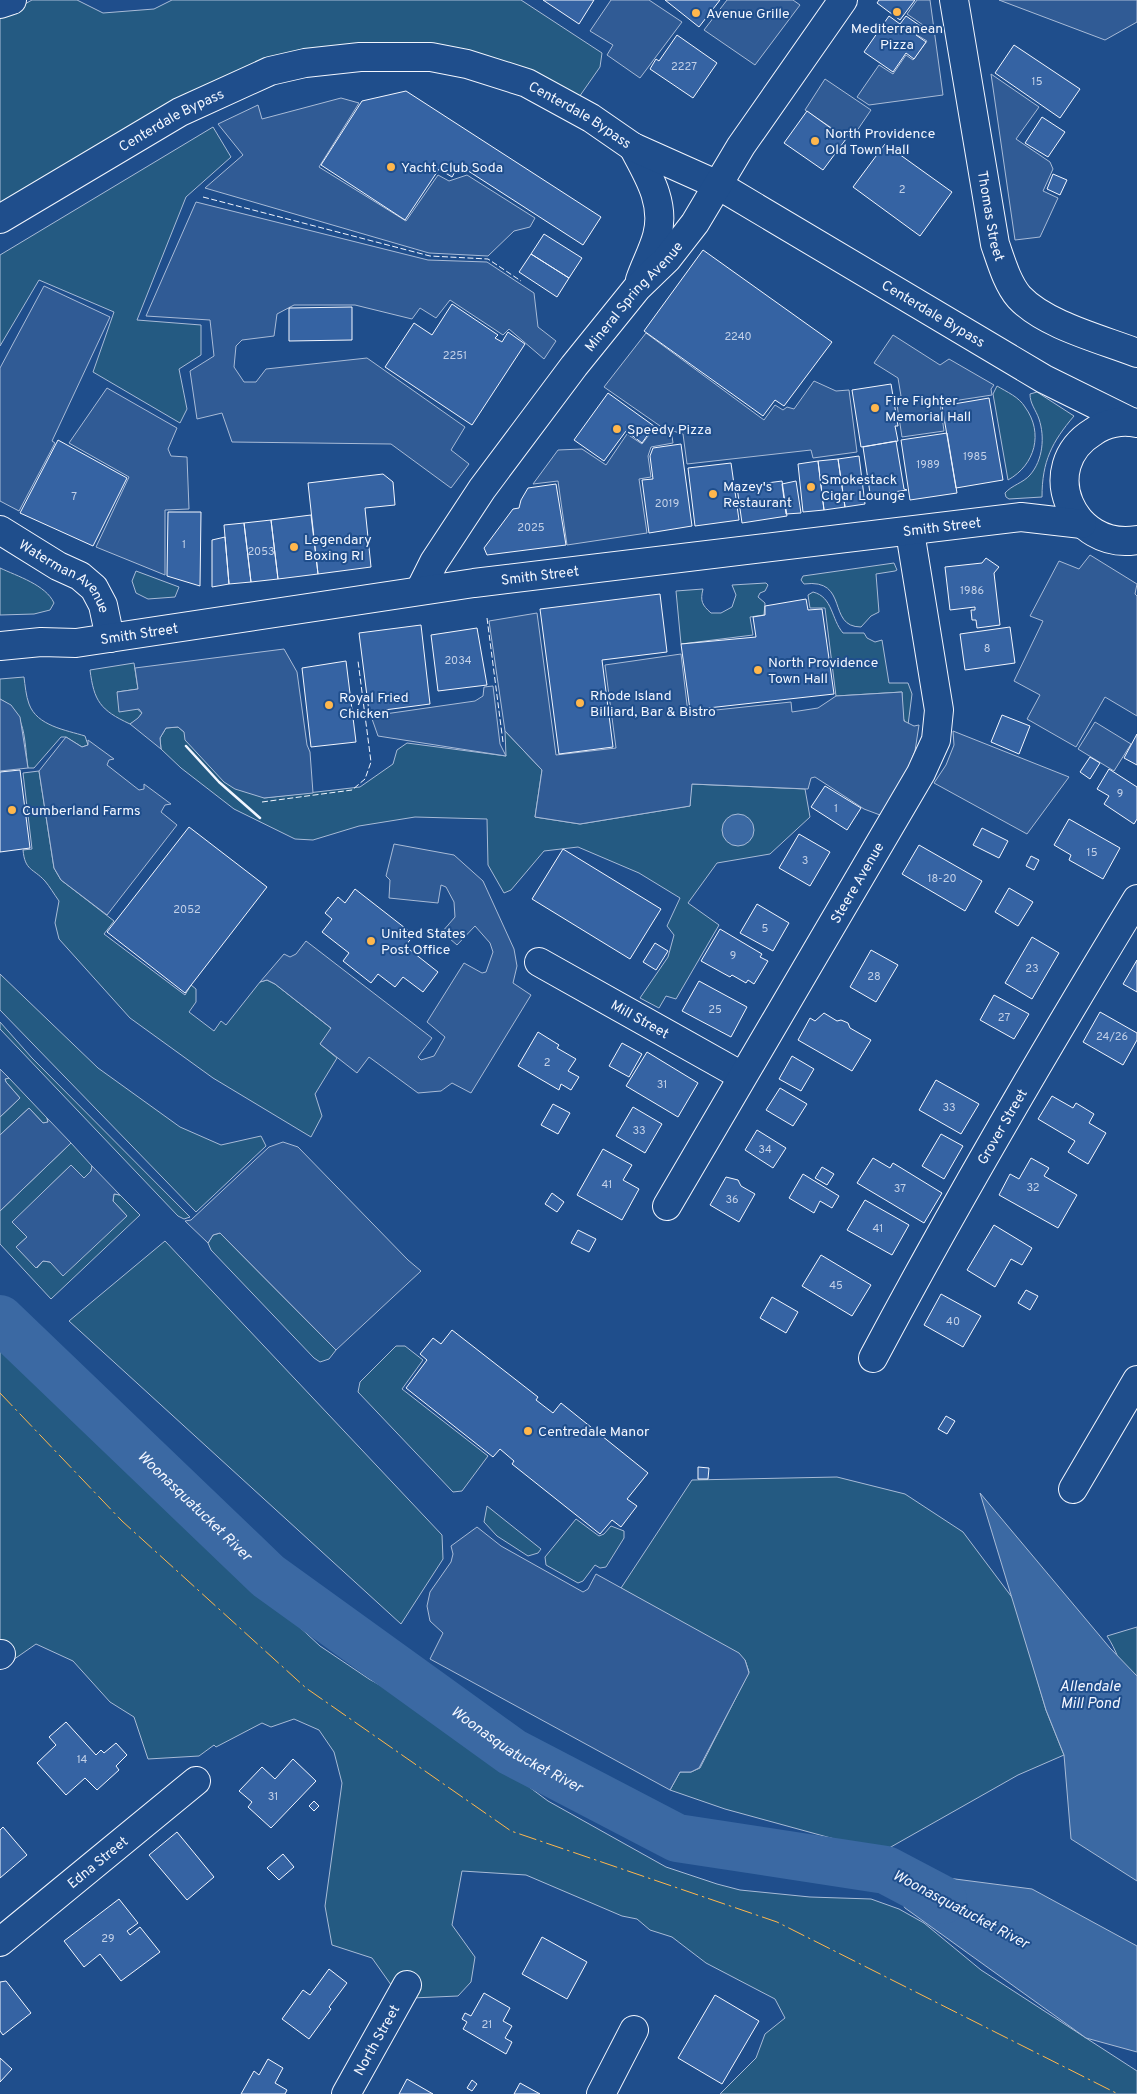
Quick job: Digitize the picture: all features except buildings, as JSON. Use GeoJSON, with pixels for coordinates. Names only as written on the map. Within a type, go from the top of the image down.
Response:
{"type":"FeatureCollection","features":[{"type":"Feature","properties":{"kind":"main road"},"geometry":{"type":"LineString","coordinates":[[0,4],[12,0]]}},
{"type":"Feature","properties":{"kind":"main road","name":"Mineral Spring Avenue"},"geometry":{"type":"LineString","coordinates":[[420,590],[434,562],[482,489],[574,366],[637,288],[667,258],[706,207],[741,146],[843,0]]}},
{"type":"Feature","properties":{"kind":"main road","name":"Thomas Street"},"geometry":{"type":"LineString","coordinates":[[954,0],[995,244],[1004,270],[1018,296],[1039,312],[1056,322],[1137,352]]}},
{"type":"Feature","properties":{"kind":"main road","name":"Centerdale Bypass"},"geometry":{"type":"LineString","coordinates":[[0,219],[180,112],[270,71],[304,63],[360,57],[431,57],[467,64],[526,83],[591,118],[633,147],[718,185],[1044,378],[1134,423]]}},
{"type":"Feature","properties":{"kind":"main road"},"geometry":{"type":"LineString","coordinates":[[633,147],[653,185],[660,214],[657,236],[637,288]]}},
{"type":"Feature","properties":{"kind":"main road"},"geometry":{"type":"LineString","coordinates":[[1134,423],[1115,422],[1099,427],[1086,436],[1074,448],[1067,463],[1064,479],[1066,496],[1072,511],[1082,524],[1094,534],[1137,556]]}},
{"type":"Feature","properties":{"kind":"main road","name":"Smith Street"},"geometry":{"type":"LineString","coordinates":[[0,646],[41,642],[76,643],[420,590],[608,565],[910,532],[1022,517],[1082,524]]}},
{"type":"Feature","properties":{"kind":"main road","name":"Waterman Avenue"},"geometry":{"type":"LineString","coordinates":[[0,530],[58,566],[80,576],[94,588],[103,605],[110,638]]}},
{"type":"Feature","properties":{"kind":"main road","name":"Steere Avenue"},"geometry":{"type":"LineString","coordinates":[[667,1206],[921,773],[936,740],[939,710],[910,532]]}},
{"type":"Feature","properties":{"kind":"main road"},"geometry":{"type":"LineString","coordinates":[[1109,540],[1123,542],[1137,540]]}},
{"type":"Feature","properties":{"kind":"main road","name":"Grover Street"},"geometry":{"type":"LineString","coordinates":[[873,1358],[929,1252],[1044,1051],[1137,899]]}},
{"type":"Feature","properties":{"kind":"main road","name":"Mill Street"},"geometry":{"type":"LineString","coordinates":[[539,962],[742,1076]]}},
{"type":"Feature","properties":{"kind":"main road"},"geometry":{"type":"LineString","coordinates":[[1074,1489],[1137,1380]]}},
{"type":"Feature","properties":{"kind":"main road","name":"Edna Street"},"geometry":{"type":"LineString","coordinates":[[0,1942],[196,1781]]}},
{"type":"Feature","properties":{"kind":"main road","name":"North Street"},"geometry":{"type":"LineString","coordinates":[[346,2094],[407,1985]]}},
{"type":"Feature","properties":{"kind":"main road"},"geometry":{"type":"LineString","coordinates":[[601,2094],[634,2030]]}},
{"type":"Feature","properties":{"kind":"shaded area"},"geometry":{"type":"Polygon","coordinates":[[[32,0],[77,0],[103,13],[154,9],[172,0],[521,0],[602,53],[600,67],[570,110],[460,67],[349,58],[205,104],[0,226],[0,18],[32,0]]]}},
{"type":"Feature","properties":{"kind":"shaded area"},"geometry":{"type":"Polygon","coordinates":[[[611,0],[649,0],[682,22],[640,78],[607,55],[613,45],[590,31],[611,0]]]}},
{"type":"Feature","properties":{"kind":"shaded area"},"geometry":{"type":"Polygon","coordinates":[[[727,0],[793,0],[800,5],[755,65],[704,30],[727,0]]]}},
{"type":"Feature","properties":{"kind":"shaded area"},"geometry":{"type":"Polygon","coordinates":[[[917,0],[930,0],[943,95],[869,105],[857,97],[879,65],[893,74],[906,55],[913,60],[927,41],[917,35],[923,25],[907,14],[917,0]]]}},
{"type":"Feature","properties":{"kind":"shaded area"},"geometry":{"type":"Polygon","coordinates":[[[999,0],[1137,0],[1137,22],[1105,40],[999,0]]]}},
{"type":"Feature","properties":{"kind":"shaded area"},"geometry":{"type":"Polygon","coordinates":[[[991,74],[1039,107],[1016,139],[1050,162],[1053,169],[1043,191],[1058,198],[1040,237],[1015,240],[991,74]]]}},
{"type":"Feature","properties":{"kind":"shaded area"},"geometry":{"type":"Polygon","coordinates":[[[825,79],[871,110],[852,138],[847,135],[845,137],[805,110],[825,79]]]}},
{"type":"Feature","properties":{"kind":"shaded area"},"geometry":{"type":"Polygon","coordinates":[[[341,98],[359,103],[319,167],[406,221],[438,175],[449,181],[467,175],[535,218],[530,227],[514,231],[488,256],[429,253],[205,188],[243,155],[218,124],[258,105],[262,119],[341,98]]]}},
{"type":"Feature","properties":{"kind":"shaded area"},"geometry":{"type":"Polygon","coordinates":[[[213,127],[231,157],[186,197],[137,320],[201,325],[201,355],[179,369],[187,409],[180,423],[93,372],[114,312],[39,280],[0,346],[0,255],[213,127]]]}},
{"type":"Feature","properties":{"kind":"shaded area"},"geometry":{"type":"Polygon","coordinates":[[[196,202],[428,260],[487,262],[534,293],[538,327],[556,341],[544,359],[509,329],[503,335],[450,300],[436,318],[420,308],[412,319],[355,305],[294,305],[277,314],[274,336],[242,340],[236,346],[234,367],[244,382],[256,382],[266,369],[367,358],[465,427],[451,450],[469,464],[451,488],[391,444],[232,442],[222,413],[197,419],[190,371],[214,356],[210,320],[146,316],[196,202]]]}},
{"type":"Feature","properties":{"kind":"shaded area"},"geometry":{"type":"Polygon","coordinates":[[[44,286],[110,317],[52,441],[55,443],[19,511],[0,501],[0,368],[44,286]]]}},
{"type":"Feature","properties":{"kind":"shaded area"},"geometry":{"type":"Polygon","coordinates":[[[646,333],[764,420],[775,405],[783,410],[787,407],[794,409],[814,381],[836,391],[849,390],[857,452],[813,458],[811,450],[687,464],[683,434],[663,428],[604,387],[646,333]]]}},
{"type":"Feature","properties":{"kind":"shaded area"},"geometry":{"type":"Polygon","coordinates":[[[893,335],[940,365],[949,359],[994,385],[991,389],[992,395],[940,403],[944,431],[902,437],[896,398],[901,396],[898,378],[874,363],[893,335]]]}},
{"type":"Feature","properties":{"kind":"shaded area"},"geometry":{"type":"Polygon","coordinates":[[[997,386],[1020,400],[1031,417],[1034,427],[1034,448],[1030,457],[1025,466],[1008,480],[993,394],[997,386]]]}},
{"type":"Feature","properties":{"kind":"shaded area"},"geometry":{"type":"Polygon","coordinates":[[[107,388],[177,428],[168,449],[171,456],[187,457],[189,509],[165,510],[165,575],[96,547],[129,477],[69,443],[107,388]]]}},
{"type":"Feature","properties":{"kind":"shaded area"},"geometry":{"type":"Polygon","coordinates":[[[1037,392],[1074,416],[1054,444],[1046,462],[1042,497],[1009,499],[1005,493],[1030,475],[1038,462],[1042,448],[1041,426],[1030,394],[1037,392]]]}},
{"type":"Feature","properties":{"kind":"shaded area"},"geometry":{"type":"Polygon","coordinates":[[[655,427],[672,436],[673,443],[651,447],[648,456],[651,477],[639,479],[647,533],[567,545],[558,481],[533,484],[558,450],[582,449],[606,465],[627,434],[642,444],[655,427]]]}},
{"type":"Feature","properties":{"kind":"shaded area"},"geometry":{"type":"Polygon","coordinates":[[[1090,555],[1137,584],[1135,594],[1137,596],[1137,716],[1105,697],[1076,747],[1027,719],[1040,695],[1014,681],[1043,621],[1030,616],[1059,561],[1079,569],[1090,555]]]}},
{"type":"Feature","properties":{"kind":"shaded area"},"geometry":{"type":"Polygon","coordinates":[[[894,563],[897,570],[876,574],[879,612],[871,616],[861,627],[850,625],[844,619],[833,595],[827,588],[818,584],[804,584],[801,580],[803,576],[894,563]]]}},
{"type":"Feature","properties":{"kind":"shaded area"},"geometry":{"type":"Polygon","coordinates":[[[0,568],[45,591],[54,603],[50,610],[34,614],[0,615],[0,568]]]}},
{"type":"Feature","properties":{"kind":"shaded area"},"geometry":{"type":"Polygon","coordinates":[[[136,571],[179,587],[175,597],[148,599],[136,593],[132,581],[136,571]]]}},
{"type":"Feature","properties":{"kind":"shaded area"},"geometry":{"type":"Polygon","coordinates":[[[766,583],[768,585],[765,591],[760,593],[758,597],[765,603],[764,615],[750,617],[753,635],[681,644],[676,591],[703,589],[702,603],[711,613],[721,613],[732,607],[736,595],[732,585],[766,583]]]}},
{"type":"Feature","properties":{"kind":"shaded area"},"geometry":{"type":"Polygon","coordinates":[[[813,592],[820,595],[828,603],[843,633],[864,633],[867,638],[875,642],[882,640],[889,683],[908,683],[912,694],[908,725],[902,714],[902,692],[836,696],[825,608],[810,608],[808,595],[813,592]]]}},
{"type":"Feature","properties":{"kind":"shaded area"},"geometry":{"type":"Polygon","coordinates":[[[537,613],[556,755],[616,748],[605,665],[681,654],[688,713],[791,702],[792,712],[818,708],[836,696],[902,692],[904,721],[914,726],[919,725],[915,751],[904,778],[880,815],[864,809],[815,777],[811,778],[808,789],[692,784],[690,806],[580,824],[535,817],[542,770],[505,731],[489,621],[537,613]]]}},
{"type":"Feature","properties":{"kind":"shaded area"},"geometry":{"type":"Polygon","coordinates":[[[284,649],[297,672],[307,745],[310,752],[313,793],[264,798],[235,789],[224,782],[185,740],[184,732],[178,727],[166,728],[160,738],[161,749],[130,724],[142,713],[139,709],[119,712],[117,692],[138,689],[135,668],[284,649]]]}},
{"type":"Feature","properties":{"kind":"shaded area"},"geometry":{"type":"Polygon","coordinates":[[[134,663],[138,689],[117,692],[142,713],[138,719],[130,724],[112,714],[100,703],[94,690],[90,670],[134,663]]]}},
{"type":"Feature","properties":{"kind":"shaded area"},"geometry":{"type":"Polygon","coordinates":[[[24,677],[29,704],[38,717],[53,726],[85,736],[88,745],[82,747],[66,737],[61,737],[34,768],[28,768],[25,738],[20,720],[9,705],[0,699],[0,679],[24,677]]]}},
{"type":"Feature","properties":{"kind":"shaded area"},"geometry":{"type":"Polygon","coordinates":[[[493,686],[500,744],[506,756],[378,736],[371,716],[475,701],[483,696],[484,687],[493,686]]]}},
{"type":"Feature","properties":{"kind":"shaded area"},"geometry":{"type":"Polygon","coordinates":[[[0,699],[11,705],[20,717],[28,768],[0,771],[0,699]]]}},
{"type":"Feature","properties":{"kind":"shaded area"},"geometry":{"type":"Polygon","coordinates":[[[1095,722],[1131,744],[1114,771],[1078,749],[1095,722]]]}},
{"type":"Feature","properties":{"kind":"shaded area"},"geometry":{"type":"Polygon","coordinates":[[[178,727],[264,798],[360,787],[393,764],[397,750],[407,743],[506,756],[505,731],[542,770],[535,817],[580,824],[690,806],[691,784],[805,789],[810,817],[770,854],[717,863],[688,903],[719,925],[676,999],[666,996],[659,1008],[640,998],[668,957],[674,935],[667,926],[680,898],[639,873],[578,847],[544,851],[511,890],[504,893],[488,865],[487,819],[415,817],[359,826],[313,840],[295,839],[234,809],[181,768],[161,749],[160,738],[166,728],[178,727]]]}},
{"type":"Feature","properties":{"kind":"shaded area"},"geometry":{"type":"Polygon","coordinates":[[[953,731],[1069,777],[1027,834],[934,783],[946,765],[954,745],[953,731]]]}},
{"type":"Feature","properties":{"kind":"shaded area"},"geometry":{"type":"Polygon","coordinates":[[[66,737],[82,747],[88,745],[88,740],[114,759],[109,760],[107,765],[139,790],[144,789],[144,784],[171,804],[165,805],[161,812],[177,825],[107,915],[61,880],[54,868],[39,771],[66,737]]]}},
{"type":"Feature","properties":{"kind":"shaded area"},"geometry":{"type":"Polygon","coordinates":[[[39,771],[54,868],[61,880],[114,921],[104,934],[185,995],[191,985],[196,989],[196,1002],[189,1012],[214,1031],[221,1021],[226,1025],[260,982],[267,980],[275,984],[332,1029],[320,1044],[337,1058],[315,1094],[322,1116],[311,1137],[213,1078],[130,1018],[59,939],[55,923],[59,901],[45,881],[28,866],[23,850],[32,849],[23,773],[39,771]]]}},
{"type":"Feature","properties":{"kind":"shaded area"},"geometry":{"type":"Polygon","coordinates":[[[394,844],[454,855],[483,881],[514,949],[517,966],[513,983],[531,995],[471,1093],[452,1083],[441,1091],[418,1093],[369,1057],[357,1073],[320,1044],[331,1028],[275,984],[267,980],[260,982],[284,954],[290,957],[296,954],[306,941],[432,1038],[418,1057],[421,1060],[434,1056],[445,1037],[427,1022],[464,963],[482,973],[486,972],[493,952],[490,943],[475,926],[457,945],[442,932],[455,917],[454,902],[446,887],[441,885],[438,903],[389,898],[390,880],[386,876],[394,844]]]}},
{"type":"Feature","properties":{"kind":"shaded area"},"geometry":{"type":"Polygon","coordinates":[[[0,974],[98,1068],[180,1127],[221,1145],[261,1136],[266,1146],[196,1212],[0,1010],[0,974]]]}},
{"type":"Feature","properties":{"kind":"shaded area"},"geometry":{"type":"Polygon","coordinates":[[[0,1022],[32,1058],[190,1217],[184,1219],[178,1216],[0,1029],[0,1022]]]}},
{"type":"Feature","properties":{"kind":"shaded area"},"geometry":{"type":"Polygon","coordinates":[[[0,1069],[9,1078],[5,1079],[6,1082],[20,1098],[0,1117],[0,1069]]]}},
{"type":"Feature","properties":{"kind":"shaded area"},"geometry":{"type":"Polygon","coordinates":[[[9,1078],[47,1118],[48,1122],[43,1123],[29,1108],[0,1135],[0,1117],[20,1098],[6,1082],[5,1079],[9,1078]]]}},
{"type":"Feature","properties":{"kind":"shaded area"},"geometry":{"type":"Polygon","coordinates":[[[29,1108],[43,1123],[48,1122],[47,1118],[71,1143],[0,1211],[0,1135],[29,1108]]]}},
{"type":"Feature","properties":{"kind":"shaded area"},"geometry":{"type":"Polygon","coordinates":[[[283,1142],[298,1147],[421,1271],[336,1350],[220,1233],[213,1235],[208,1243],[185,1221],[191,1220],[269,1147],[283,1142]]]}},
{"type":"Feature","properties":{"kind":"shaded area"},"geometry":{"type":"Polygon","coordinates":[[[71,1143],[92,1166],[91,1171],[84,1178],[71,1165],[13,1222],[27,1237],[16,1247],[37,1268],[43,1261],[50,1262],[127,1216],[113,1201],[114,1194],[120,1195],[140,1215],[51,1299],[0,1244],[0,1211],[71,1143]]]}},
{"type":"Feature","properties":{"kind":"shaded area"},"geometry":{"type":"Polygon","coordinates":[[[71,1165],[84,1178],[91,1171],[92,1166],[120,1195],[114,1194],[113,1201],[127,1216],[63,1276],[50,1262],[43,1261],[36,1268],[16,1247],[27,1237],[12,1222],[71,1165]]]}},
{"type":"Feature","properties":{"kind":"shaded area"},"geometry":{"type":"Polygon","coordinates":[[[220,1233],[336,1350],[329,1359],[320,1362],[314,1358],[211,1250],[208,1243],[213,1235],[220,1233]]]}},
{"type":"Feature","properties":{"kind":"shaded area"},"geometry":{"type":"Polygon","coordinates":[[[165,1241],[442,1535],[443,1559],[401,1624],[69,1321],[165,1241]]]}},
{"type":"Feature","properties":{"kind":"shaded area"},"geometry":{"type":"Polygon","coordinates":[[[0,1337],[47,1391],[91,1426],[157,1495],[320,1646],[369,1679],[394,1693],[548,1801],[666,1867],[717,1884],[740,1890],[810,1897],[871,1899],[899,1909],[924,1923],[981,1970],[1137,2071],[1137,2094],[720,2094],[756,2058],[765,2034],[785,2018],[775,1999],[706,1963],[672,1937],[650,1930],[637,1919],[622,1916],[526,1875],[462,1871],[452,1925],[475,1957],[471,1982],[458,1996],[412,1998],[394,1989],[372,1958],[332,1945],[325,1906],[342,1783],[334,1752],[319,1730],[294,1719],[271,1727],[262,1723],[216,1747],[214,1745],[199,1756],[148,1759],[134,1717],[110,1702],[73,1661],[36,1644],[0,1669],[0,1337]]]}},
{"type":"Feature","properties":{"kind":"shaded area"},"geometry":{"type":"Polygon","coordinates":[[[396,1346],[405,1346],[423,1360],[402,1389],[488,1456],[462,1491],[453,1492],[358,1392],[360,1382],[396,1346]]]}},
{"type":"Feature","properties":{"kind":"shaded area"},"geometry":{"type":"Polygon","coordinates":[[[837,1477],[905,1494],[963,1532],[1014,1600],[1046,1710],[1064,1755],[1018,1775],[882,1852],[725,1809],[670,1790],[680,1772],[691,1772],[700,1768],[749,1672],[745,1660],[621,1588],[692,1480],[837,1477]]]}},
{"type":"Feature","properties":{"kind":"shaded area"},"geometry":{"type":"Polygon","coordinates":[[[487,1506],[541,1549],[538,1553],[528,1556],[497,1536],[484,1522],[487,1506]]]}},
{"type":"Feature","properties":{"kind":"shaded area"},"geometry":{"type":"Polygon","coordinates":[[[576,1519],[599,1536],[604,1534],[611,1526],[624,1531],[624,1538],[606,1567],[600,1568],[595,1565],[583,1581],[578,1583],[546,1565],[545,1557],[576,1519]]]}},
{"type":"Feature","properties":{"kind":"shaded area"},"geometry":{"type":"Polygon","coordinates":[[[477,1527],[501,1546],[583,1592],[588,1589],[596,1574],[739,1653],[745,1660],[749,1673],[699,1768],[691,1772],[680,1772],[670,1790],[430,1659],[443,1633],[430,1621],[427,1606],[430,1592],[451,1562],[453,1554],[451,1546],[477,1527]]]}},
{"type":"Feature","properties":{"kind":"shaded area"},"geometry":{"type":"Polygon","coordinates":[[[1137,1627],[1137,1732],[1122,1670],[1107,1636],[1137,1627]]]}},
{"type":"Feature","properties":{"kind":"water"},"geometry":{"type":"Polygon","coordinates":[[[738,814],[744,815],[749,819],[753,824],[753,836],[749,841],[744,845],[738,846],[732,845],[727,841],[723,836],[722,830],[723,824],[727,819],[732,815],[738,814]]]}},
{"type":"Feature","properties":{"kind":"water","name":"Allendale Mill Pond"},"geometry":{"type":"Polygon","coordinates":[[[980,1493],[1110,1648],[1137,1676],[1137,1881],[1071,1839],[1064,1755],[1046,1710],[980,1493]]]}},
{"type":"Feature","properties":{"kind":"water"},"geometry":{"type":"Polygon","coordinates":[[[886,1870],[1032,1889],[1137,1946],[1137,2052],[1086,2038],[905,1908],[886,1870]]]}},
{"type":"Feature","properties":{"kind":"waterway","name":"Woonasquatucket River"},"geometry":{"type":"LineString","coordinates":[[0,1319],[268,1576],[512,1752],[677,1838],[886,1870],[943,1900]]}},
{"type":"Feature","properties":{"kind":"fence"},"geometry":{"type":"LineString","coordinates":[[203,197],[430,256],[488,259],[521,281]]}},
{"type":"Feature","properties":{"kind":"fence"},"geometry":{"type":"LineString","coordinates":[[487,618],[503,742]]}},
{"type":"Feature","properties":{"kind":"fence"},"geometry":{"type":"LineString","coordinates":[[262,802],[352,790],[365,779],[371,762],[358,661]]}},
{"type":"Feature","properties":{"kind":"wall"},"geometry":{"type":"LineString","coordinates":[[186,746],[219,782],[260,818]]}},
{"type":"Feature","properties":{"kind":"power"},"geometry":{"type":"LineString","coordinates":[[0,1393],[122,1521],[306,1688],[511,1831],[777,1922],[1118,2094]]}},
{"type":"Feature","properties":{"kind":"place","name":"Mediterranean Pizza"},"geometry":{"type":"Point","coordinates":[897,12]}},
{"type":"Feature","properties":{"kind":"place","name":"Avenue Grille"},"geometry":{"type":"Point","coordinates":[696,13]}},
{"type":"Feature","properties":{"kind":"place","name":"North Providence Old Town Hall"},"geometry":{"type":"Point","coordinates":[815,141]}},
{"type":"Feature","properties":{"kind":"place","name":"Yacht Club Soda"},"geometry":{"type":"Point","coordinates":[391,167]}},
{"type":"Feature","properties":{"kind":"place","name":"Fire Fighter Memorial Hall"},"geometry":{"type":"Point","coordinates":[875,408]}},
{"type":"Feature","properties":{"kind":"place","name":"Speedy Pizza"},"geometry":{"type":"Point","coordinates":[617,429]}},
{"type":"Feature","properties":{"kind":"place","name":"Smokestack Cigar Lounge"},"geometry":{"type":"Point","coordinates":[811,487]}},
{"type":"Feature","properties":{"kind":"place","name":"Mazey's Restaurant"},"geometry":{"type":"Point","coordinates":[713,494]}},
{"type":"Feature","properties":{"kind":"place","name":"Legendary Boxing RI"},"geometry":{"type":"Point","coordinates":[294,547]}},
{"type":"Feature","properties":{"kind":"place","name":"North Providence Town Hall"},"geometry":{"type":"Point","coordinates":[758,670]}},
{"type":"Feature","properties":{"kind":"place","name":"Rhode Island Billiard, Bar & Bistro"},"geometry":{"type":"Point","coordinates":[580,703]}},
{"type":"Feature","properties":{"kind":"place","name":"Royal Fried Chicken"},"geometry":{"type":"Point","coordinates":[329,705]}},
{"type":"Feature","properties":{"kind":"place","name":"Cumberland Farms"},"geometry":{"type":"Point","coordinates":[12,810]}},
{"type":"Feature","properties":{"kind":"place","name":"United States Post Office"},"geometry":{"type":"Point","coordinates":[371,941]}},
{"type":"Feature","properties":{"kind":"place","name":"Centredale Manor"},"geometry":{"type":"Point","coordinates":[528,1431]}}]}
